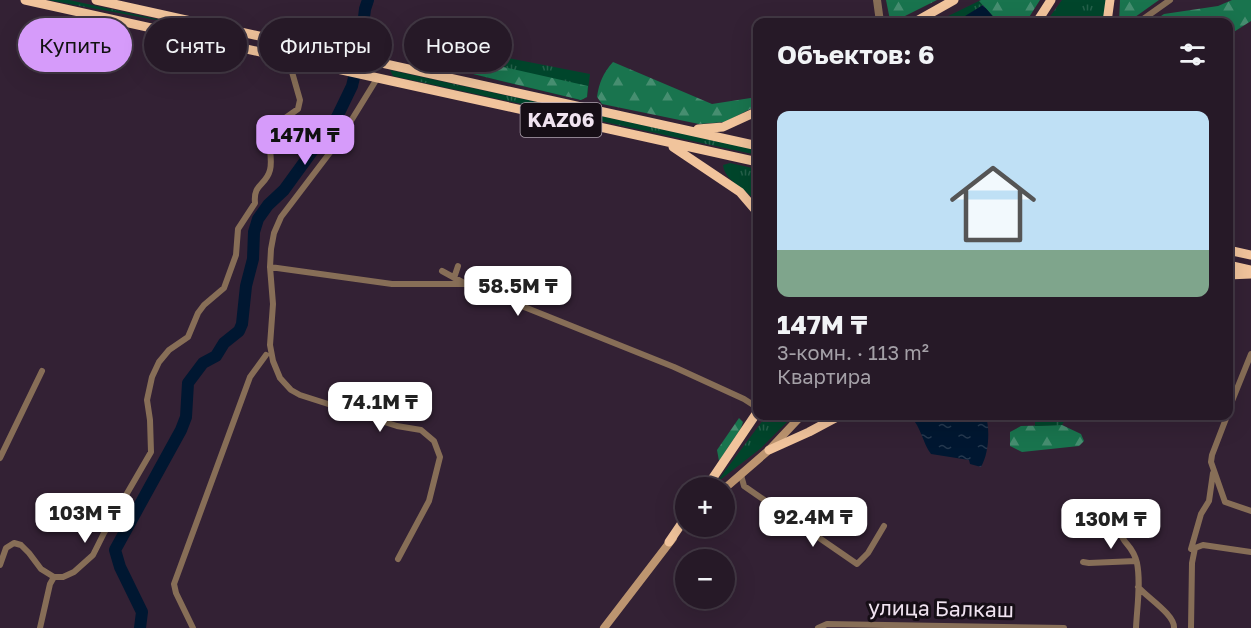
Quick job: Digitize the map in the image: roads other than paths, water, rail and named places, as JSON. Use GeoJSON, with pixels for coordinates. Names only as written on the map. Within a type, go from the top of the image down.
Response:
{"type":"FeatureCollection","features":[{"type":"Feature","properties":{"kind":"highway","name":"KАZ06"},"geometry":{"type":"LineString","coordinates":[[25,0],[144,26]]}},
{"type":"Feature","properties":{"kind":"highway","name":"KАZ06"},"geometry":{"type":"LineString","coordinates":[[96,0],[753,145]]}},
{"type":"Feature","properties":{"kind":"highway"},"geometry":{"type":"LineString","coordinates":[[922,18],[954,0]]}},
{"type":"Feature","properties":{"kind":"highway"},"geometry":{"type":"LineString","coordinates":[[1040,18],[1051,0]]}},
{"type":"Feature","properties":{"kind":"highway"},"geometry":{"type":"LineString","coordinates":[[1108,18],[1110,0]]}},
{"type":"Feature","properties":{"kind":"highway"},"geometry":{"type":"LineString","coordinates":[[247,43],[249,34]]}},
{"type":"Feature","properties":{"kind":"highway","name":"KАZ06"},"geometry":{"type":"LineString","coordinates":[[357,72],[753,161]]}},
{"type":"Feature","properties":{"kind":"highway"},"geometry":{"type":"LineString","coordinates":[[687,130],[723,127],[753,113]]}},
{"type":"Feature","properties":{"kind":"highway"},"geometry":{"type":"LineString","coordinates":[[642,137],[672,147],[687,155],[740,192],[753,207]]}},
{"type":"Feature","properties":{"kind":"highway"},"geometry":{"type":"LineString","coordinates":[[1233,251],[1251,255]]}},
{"type":"Feature","properties":{"kind":"highway"},"geometry":{"type":"LineString","coordinates":[[1233,266],[1251,270]]}},
{"type":"Feature","properties":{"kind":"highway"},"geometry":{"type":"LineString","coordinates":[[1233,275],[1251,274]]}},
{"type":"Feature","properties":{"kind":"highway"},"geometry":{"type":"LineString","coordinates":[[713,477],[753,418]]}},
{"type":"Feature","properties":{"kind":"highway"},"geometry":{"type":"LineString","coordinates":[[769,450],[831,420]]}},
{"type":"Feature","properties":{"kind":"highway"},"geometry":{"type":"LineString","coordinates":[[669,542],[675,533]]}},
{"type":"Feature","properties":{"kind":"main road"},"geometry":{"type":"LineString","coordinates":[[735,480],[769,450],[797,420]]}},
{"type":"Feature","properties":{"kind":"main road"},"geometry":{"type":"LineString","coordinates":[[604,628],[675,536]]}},
{"type":"Feature","properties":{"kind":"street"},"geometry":{"type":"LineString","coordinates":[[877,0],[879,18]]}},
{"type":"Feature","properties":{"kind":"street"},"geometry":{"type":"LineString","coordinates":[[1145,18],[1170,0]]}},
{"type":"Feature","properties":{"kind":"street"},"geometry":{"type":"LineString","coordinates":[[0,565],[6,548],[18,543],[41,569],[54,577],[63,577],[74,572],[93,555],[151,452],[147,400],[152,377],[169,350],[188,337],[204,305],[224,288],[236,255],[238,229],[255,203],[256,188],[267,177],[270,170],[269,132],[271,128],[298,109],[300,100],[292,72]]}},
{"type":"Feature","properties":{"kind":"street"},"geometry":{"type":"LineString","coordinates":[[378,77],[338,142],[281,217],[271,249],[273,304],[270,345],[280,378],[291,390],[300,395],[396,426],[421,430],[434,441],[440,457],[429,501],[398,559]]}},
{"type":"Feature","properties":{"kind":"street"},"geometry":{"type":"LineString","coordinates":[[454,278],[458,266]]}},
{"type":"Feature","properties":{"kind":"street"},"geometry":{"type":"LineString","coordinates":[[270,267],[392,284],[467,284]]}},
{"type":"Feature","properties":{"kind":"street"},"geometry":{"type":"LineString","coordinates":[[442,271],[467,284],[716,385],[753,407]]}},
{"type":"Feature","properties":{"kind":"street"},"geometry":{"type":"LineString","coordinates":[[1233,399],[1251,354]]}},
{"type":"Feature","properties":{"kind":"street"},"geometry":{"type":"LineString","coordinates":[[193,628],[174,584],[250,377],[266,356]]}},
{"type":"Feature","properties":{"kind":"street"},"geometry":{"type":"LineString","coordinates":[[0,458],[42,371]]}},
{"type":"Feature","properties":{"kind":"street"},"geometry":{"type":"LineString","coordinates":[[1191,628],[1191,550],[1201,514],[1209,501],[1213,469],[1212,455],[1225,420]]}},
{"type":"Feature","properties":{"kind":"street"},"geometry":{"type":"LineString","coordinates":[[1213,469],[1225,502]]}},
{"type":"Feature","properties":{"kind":"street"},"geometry":{"type":"LineString","coordinates":[[741,475],[744,486],[857,564],[868,553],[884,526]]}},
{"type":"Feature","properties":{"kind":"street"},"geometry":{"type":"LineString","coordinates":[[1209,501],[1225,502],[1251,511]]}},
{"type":"Feature","properties":{"kind":"street"},"geometry":{"type":"LineString","coordinates":[[1125,513],[1119,528],[1122,539],[1132,551],[1136,561],[1138,586],[1136,628]]}},
{"type":"Feature","properties":{"kind":"street"},"geometry":{"type":"LineString","coordinates":[[1194,543],[1251,552]]}},
{"type":"Feature","properties":{"kind":"street"},"geometry":{"type":"LineString","coordinates":[[1192,555],[1195,548],[1203,545]]}},
{"type":"Feature","properties":{"kind":"street"},"geometry":{"type":"LineString","coordinates":[[1083,562],[1136,561]]}},
{"type":"Feature","properties":{"kind":"street"},"geometry":{"type":"LineString","coordinates":[[40,628],[50,584],[54,577]]}},
{"type":"Feature","properties":{"kind":"street"},"geometry":{"type":"LineString","coordinates":[[1138,586],[1148,598],[1169,615],[1175,624],[1174,628]]}},
{"type":"Feature","properties":{"kind":"street","name":"улица Балкаш"},"geometry":{"type":"LineString","coordinates":[[818,628],[827,624],[1064,628]]}},
{"type":"Feature","properties":{"kind":"water"},"geometry":{"type":"Polygon","coordinates":[[[983,5],[994,18],[965,18],[965,16],[983,5]]]}},
{"type":"Feature","properties":{"kind":"water"},"geometry":{"type":"Polygon","coordinates":[[[913,420],[987,420],[988,442],[981,467],[970,464],[969,460],[931,454],[913,420]]]}},
{"type":"Feature","properties":{"kind":"waterway"},"geometry":{"type":"LineString","coordinates":[[140,628],[142,612],[120,567],[115,550],[181,430],[186,417],[188,383],[203,363],[216,356],[224,343],[239,331],[258,219],[268,205],[284,190],[337,117],[352,86],[368,0]]}}]}
